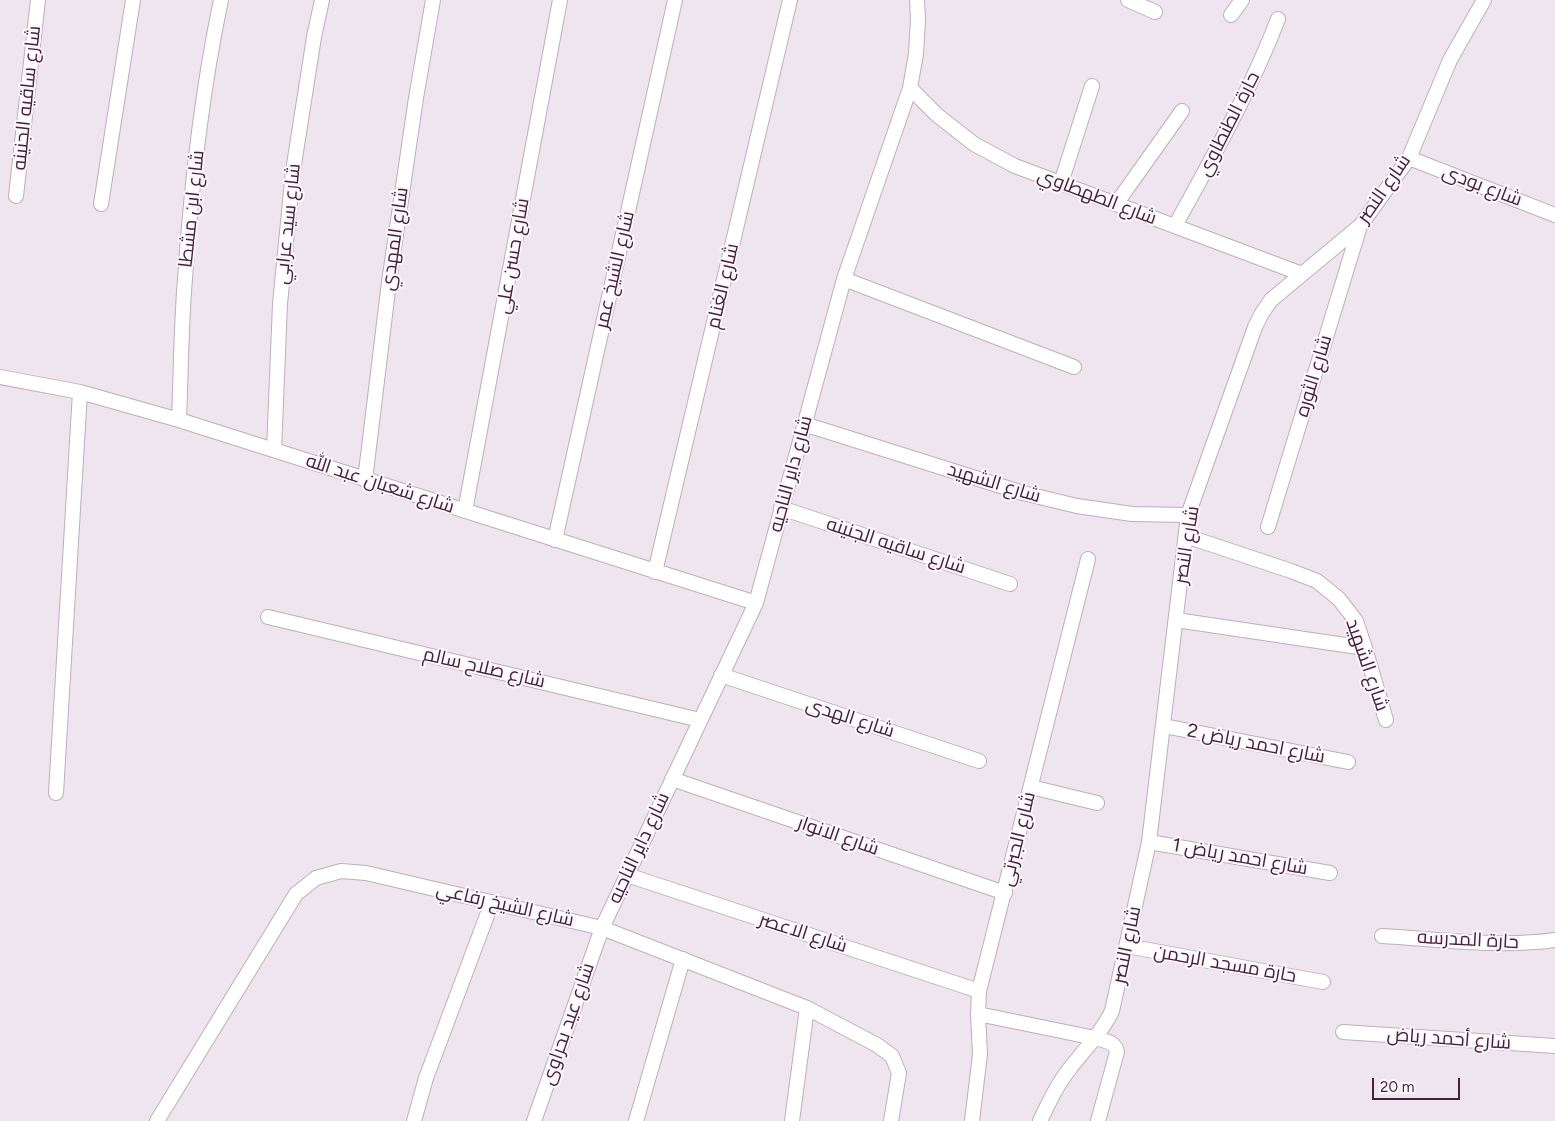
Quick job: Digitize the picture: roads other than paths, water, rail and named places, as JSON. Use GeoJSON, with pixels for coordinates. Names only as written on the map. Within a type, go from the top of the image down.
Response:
{"type":"FeatureCollection","features":[{"type":"Feature","properties":{"kind":"street","name":"شارع ساقيه الجنينه"},"geometry":{"type":"LineString","coordinates":[[16,196],[38,0]]}},
{"type":"Feature","properties":{"kind":"street"},"geometry":{"type":"LineString","coordinates":[[101,204],[133,0]]}},
{"type":"Feature","properties":{"kind":"street","name":"شارع ابن مشطا"},"geometry":{"type":"LineString","coordinates":[[179,420],[185,280],[196,162],[214,34],[221,0]]}},
{"type":"Feature","properties":{"kind":"street","name":"شارع سيد عرابي"},"geometry":{"type":"LineString","coordinates":[[274,450],[280,304],[293,170],[322,0]]}},
{"type":"Feature","properties":{"kind":"street","name":"شارع المهدي"},"geometry":{"type":"LineString","coordinates":[[365,480],[389,282],[416,98],[433,0]]}},
{"type":"Feature","properties":{"kind":"street","name":"شارع حسن علي"},"geometry":{"type":"LineString","coordinates":[[465,511],[560,0]]}},
{"type":"Feature","properties":{"kind":"street","name":"شارع الشيخ عمر"},"geometry":{"type":"LineString","coordinates":[[555,540],[675,0]]}},
{"type":"Feature","properties":{"kind":"street","name":"شارع الغنام"},"geometry":{"type":"LineString","coordinates":[[655,572],[790,0]]}},
{"type":"Feature","properties":{"kind":"street","name":"شارع داير الناحيه"},"geometry":{"type":"LineString","coordinates":[[602,928],[756,603],[844,279],[910,88],[916,54],[917,0]]}},
{"type":"Feature","properties":{"kind":"street"},"geometry":{"type":"LineString","coordinates":[[1128,0],[1154,12]]}},
{"type":"Feature","properties":{"kind":"street"},"geometry":{"type":"LineString","coordinates":[[1231,15],[1242,0]]}},
{"type":"Feature","properties":{"kind":"street","name":"شارع النصر"},"geometry":{"type":"LineString","coordinates":[[1040,1121],[1049,1102],[1070,1069],[1105,1025],[1112,1011],[1149,842],[1188,515],[1255,327],[1271,300],[1360,226],[1408,158],[1450,60],[1484,0]]}},
{"type":"Feature","properties":{"kind":"street","name":"حارة الطنطاوي"},"geometry":{"type":"LineString","coordinates":[[1175,226],[1245,97],[1263,59],[1278,19]]}},
{"type":"Feature","properties":{"kind":"street"},"geometry":{"type":"LineString","coordinates":[[1061,183],[1092,86]]}},
{"type":"Feature","properties":{"kind":"street","name":"شارع الطهطاوي"},"geometry":{"type":"LineString","coordinates":[[910,88],[936,115],[974,144],[1015,166],[1302,274]]}},
{"type":"Feature","properties":{"kind":"street"},"geometry":{"type":"LineString","coordinates":[[1116,204],[1182,111]]}},
{"type":"Feature","properties":{"kind":"street","name":"شارع بودى"},"geometry":{"type":"LineString","coordinates":[[1408,158],[1555,215]]}},
{"type":"Feature","properties":{"kind":"street","name":"شارع الثوره"},"geometry":{"type":"LineString","coordinates":[[1268,527],[1360,226]]}},
{"type":"Feature","properties":{"kind":"street"},"geometry":{"type":"LineString","coordinates":[[844,279],[1074,367]]}},
{"type":"Feature","properties":{"kind":"street","name":"شارع شعبان عبد الله"},"geometry":{"type":"LineString","coordinates":[[0,377],[80,392],[179,420],[756,603]]}},
{"type":"Feature","properties":{"kind":"street"},"geometry":{"type":"LineString","coordinates":[[56,793],[80,392]]}},
{"type":"Feature","properties":{"kind":"street","name":"شارع الشهيد"},"geometry":{"type":"LineString","coordinates":[[804,424],[1023,493],[1059,502],[1132,514],[1188,515]]}},
{"type":"Feature","properties":{"kind":"street","name":"شارع ساقيه الجنينه"},"geometry":{"type":"LineString","coordinates":[[782,508],[1010,584]]}},
{"type":"Feature","properties":{"kind":"street","name":"شارع الشهيد"},"geometry":{"type":"LineString","coordinates":[[1186,536],[1291,571],[1317,582],[1339,599],[1356,621],[1386,720]]}},
{"type":"Feature","properties":{"kind":"street","name":"شارع الجبرتي"},"geometry":{"type":"LineString","coordinates":[[972,1121],[980,1054],[978,1014],[980,991],[1088,559]]}},
{"type":"Feature","properties":{"kind":"street","name":"شارع صلاح سالم"},"geometry":{"type":"LineString","coordinates":[[268,617],[700,720]]}},
{"type":"Feature","properties":{"kind":"street"},"geometry":{"type":"LineString","coordinates":[[1176,620],[1365,648]]}},
{"type":"Feature","properties":{"kind":"street","name":"شارع الهدى"},"geometry":{"type":"LineString","coordinates":[[722,676],[979,761]]}},
{"type":"Feature","properties":{"kind":"street","name":"شارع احمد رياض 2"},"geometry":{"type":"LineString","coordinates":[[1164,726],[1348,762]]}},
{"type":"Feature","properties":{"kind":"street","name":"شارع الانوار"},"geometry":{"type":"LineString","coordinates":[[672,779],[1004,893]]}},
{"type":"Feature","properties":{"kind":"street"},"geometry":{"type":"LineString","coordinates":[[1031,787],[1097,803]]}},
{"type":"Feature","properties":{"kind":"street","name":"شارع احمد رياض 1"},"geometry":{"type":"LineString","coordinates":[[1149,842],[1330,873]]}},
{"type":"Feature","properties":{"kind":"street","name":"شارع الشيخ رفاعي"},"geometry":{"type":"LineString","coordinates":[[157,1121],[296,894],[316,878],[340,871],[366,873],[602,928],[807,1008],[877,1045],[892,1056],[899,1073],[891,1121]]}},
{"type":"Feature","properties":{"kind":"street","name":"شارع الاعصر"},"geometry":{"type":"LineString","coordinates":[[627,875],[980,991]]}},
{"type":"Feature","properties":{"kind":"street"},"geometry":{"type":"LineString","coordinates":[[414,1121],[426,1078],[492,902]]}},
{"type":"Feature","properties":{"kind":"street","name":"شارع عيد بحراوى"},"geometry":{"type":"LineString","coordinates":[[534,1121],[602,928]]}},
{"type":"Feature","properties":{"kind":"street","name":"حارة المدرسه"},"geometry":{"type":"LineString","coordinates":[[1382,936],[1503,943],[1530,943],[1555,940]]}},
{"type":"Feature","properties":{"kind":"street","name":"حارة مسجد الرحمن"},"geometry":{"type":"LineString","coordinates":[[1127,946],[1323,982]]}},
{"type":"Feature","properties":{"kind":"street"},"geometry":{"type":"LineString","coordinates":[[636,1121],[683,959]]}},
{"type":"Feature","properties":{"kind":"street"},"geometry":{"type":"LineString","coordinates":[[792,1121],[807,1008]]}},
{"type":"Feature","properties":{"kind":"street"},"geometry":{"type":"LineString","coordinates":[[978,1014],[1112,1043],[1117,1052],[1098,1121]]}},
{"type":"Feature","properties":{"kind":"street","name":"شارع أحمد رياض"},"geometry":{"type":"LineString","coordinates":[[1343,1032],[1555,1046]]}}]}
